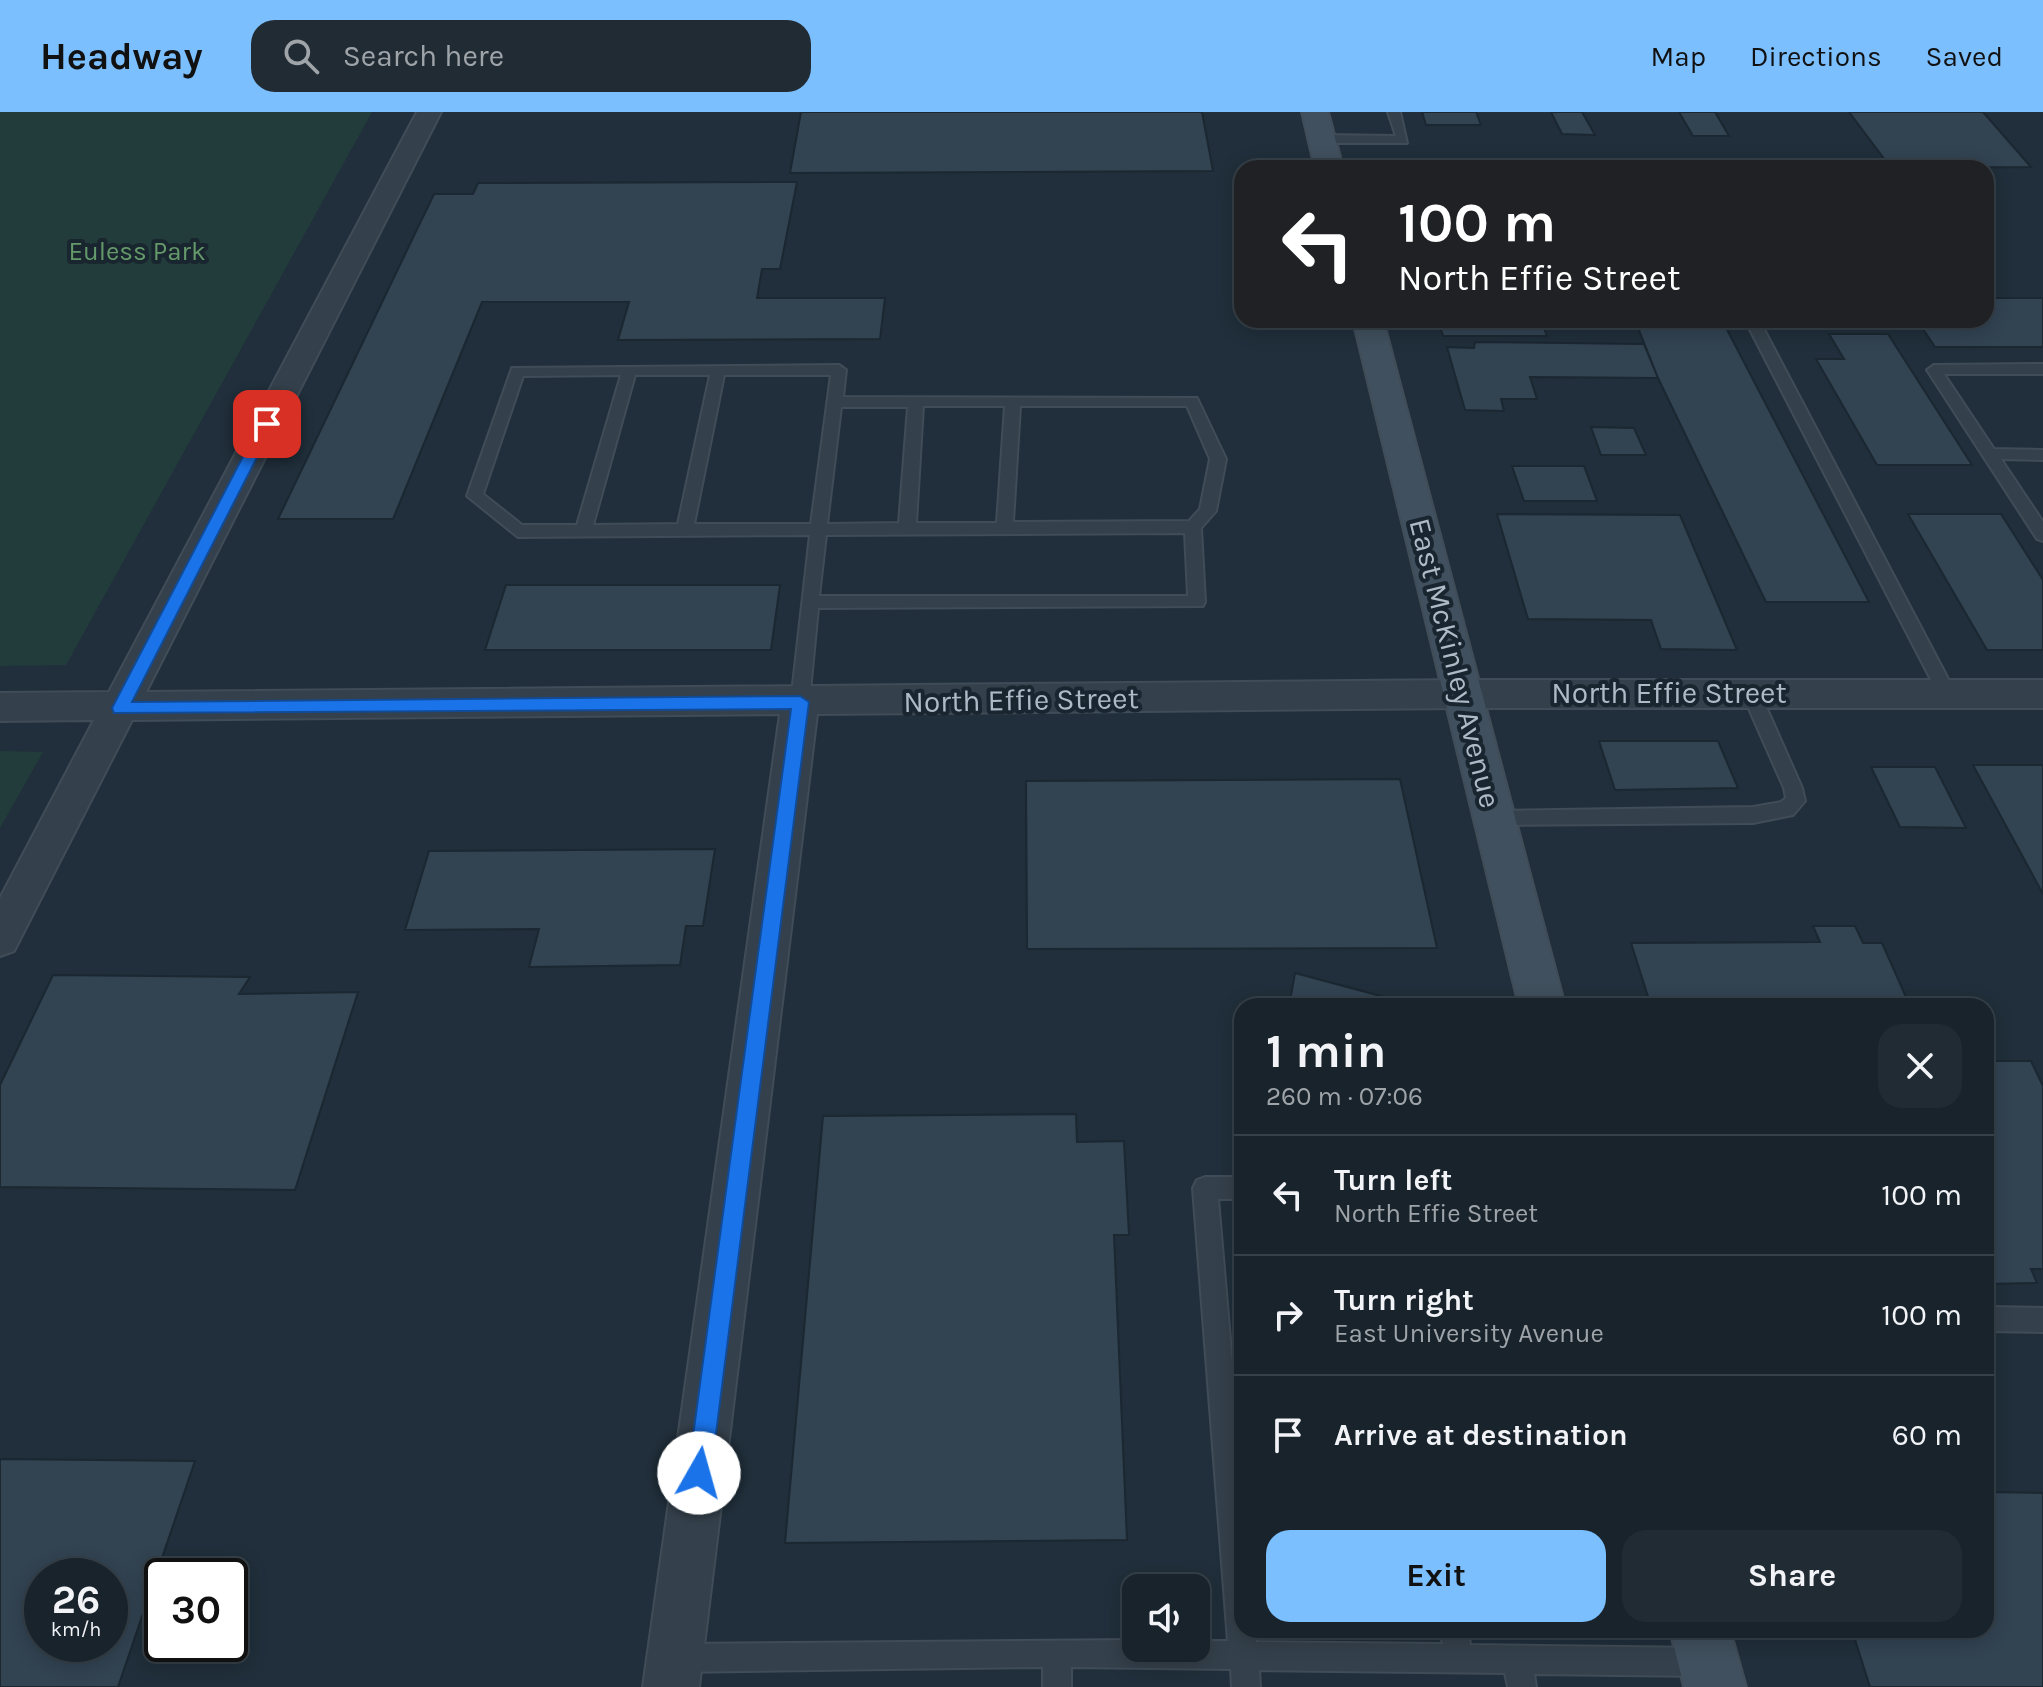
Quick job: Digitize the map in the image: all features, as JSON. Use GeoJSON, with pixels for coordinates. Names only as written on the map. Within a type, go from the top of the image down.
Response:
{"type":"FeatureCollection","features":[{"type":"Feature","properties":{"kind":"main road"},"geometry":{"type":"LineString","coordinates":[[1315,112],[1327,160]]}},
{"type":"Feature","properties":{"kind":"main road","name":"East McKinley Avenue"},"geometry":{"type":"LineString","coordinates":[[1370,328],[1540,998]]}},
{"type":"Feature","properties":{"kind":"street"},"geometry":{"type":"LineString","coordinates":[[0,938],[429,112]]}},
{"type":"Feature","properties":{"kind":"street","name":"North Effie Street"},"geometry":{"type":"LineString","coordinates":[[0,707],[1463,694],[2043,694]]}},
{"type":"Feature","properties":{"kind":"street"},"geometry":{"type":"LineString","coordinates":[[673,1672],[800,702]]}},
{"type":"Feature","properties":{"kind":"lane"},"geometry":{"type":"LineString","coordinates":[[1322,139],[1403,140],[1394,112]]}},
{"type":"Feature","properties":{"kind":"lane"},"geometry":{"type":"LineString","coordinates":[[1756,328],[1947,694]]}},
{"type":"Feature","properties":{"kind":"lane"},"geometry":{"type":"LineString","coordinates":[[2043,369],[1934,370],[2043,535]]}},
{"type":"Feature","properties":{"kind":"lane"},"geometry":{"type":"LineString","coordinates":[[685,530],[718,370]]}},
{"type":"Feature","properties":{"kind":"lane"},"geometry":{"type":"LineString","coordinates":[[800,702],[818,530],[839,370],[517,371],[475,496],[518,531],[685,530],[818,530],[907,530],[1193,527]]}},
{"type":"Feature","properties":{"kind":"lane"},"geometry":{"type":"LineString","coordinates":[[583,531],[629,371]]}},
{"type":"Feature","properties":{"kind":"lane"},"geometry":{"type":"LineString","coordinates":[[1005,528],[1013,401]]}},
{"type":"Feature","properties":{"kind":"lane"},"geometry":{"type":"LineString","coordinates":[[810,602],[1197,602],[1193,527],[1208,511],[1218,459],[1192,401],[835,402]]}},
{"type":"Feature","properties":{"kind":"lane"},"geometry":{"type":"LineString","coordinates":[[907,530],[916,402]]}},
{"type":"Feature","properties":{"kind":"lane"},"geometry":{"type":"LineString","coordinates":[[1990,454],[2043,455]]}},
{"type":"Feature","properties":{"kind":"lane"},"geometry":{"type":"LineString","coordinates":[[1495,819],[1753,815],[1786,809],[1796,801],[1793,788],[1751,693]]}},
{"type":"Feature","properties":{"kind":"lane"},"geometry":{"type":"LineString","coordinates":[[1234,1188],[1205,1188],[1234,1545]]}},
{"type":"Feature","properties":{"kind":"lane"},"geometry":{"type":"LineString","coordinates":[[1994,1319],[2043,1320]]}},
{"type":"Feature","properties":{"kind":"lane"},"geometry":{"type":"LineString","coordinates":[[1242,1638],[1246,1687]]}},
{"type":"Feature","properties":{"kind":"lane"},"geometry":{"type":"LineString","coordinates":[[1455,1638],[1459,1659]]}},
{"type":"Feature","properties":{"kind":"lane"},"geometry":{"type":"LineString","coordinates":[[673,1672],[1057,1653],[1459,1659],[1519,1674],[1708,1660]]}},
{"type":"Feature","properties":{"kind":"lane"},"geometry":{"type":"LineString","coordinates":[[1057,1653],[1057,1687]]}},
{"type":"Feature","properties":{"kind":"green space","name":"Euless Park"},"geometry":{"type":"Polygon","coordinates":[[[0,112],[372,112],[66,665],[0,666],[0,112]]]}},
{"type":"Feature","properties":{"kind":"green space"},"geometry":{"type":"Polygon","coordinates":[[[0,751],[43,752],[0,828],[0,751]]]}},
{"type":"Feature","properties":{"kind":"building"},"geometry":{"type":"Polygon","coordinates":[[[801,112],[1202,112],[1213,171],[790,173],[801,112]]]}},
{"type":"Feature","properties":{"kind":"building"},"geometry":{"type":"Polygon","coordinates":[[[1422,112],[1476,112],[1481,125],[1426,125],[1422,112]]]}},
{"type":"Feature","properties":{"kind":"building"},"geometry":{"type":"Polygon","coordinates":[[[1551,112],[1582,112],[1595,135],[1562,134],[1551,112]]]}},
{"type":"Feature","properties":{"kind":"building"},"geometry":{"type":"Polygon","coordinates":[[[1679,112],[1715,112],[1729,136],[1693,136],[1679,112]]]}},
{"type":"Feature","properties":{"kind":"building"},"geometry":{"type":"Polygon","coordinates":[[[1849,112],[1983,112],[2031,167],[1994,167],[1994,160],[1885,160],[1849,112]]]}},
{"type":"Feature","properties":{"kind":"building"},"geometry":{"type":"Polygon","coordinates":[[[797,182],[780,269],[762,269],[757,298],[885,298],[880,339],[618,340],[629,302],[482,302],[393,519],[278,519],[434,194],[473,194],[478,183],[797,182]]]}},
{"type":"Feature","properties":{"kind":"building"},"geometry":{"type":"Polygon","coordinates":[[[1994,298],[2043,298],[2043,347],[1935,347],[1922,328],[1994,328],[1994,298]]]}},
{"type":"Feature","properties":{"kind":"building"},"geometry":{"type":"Polygon","coordinates":[[[1440,328],[1544,328],[1547,336],[1443,336],[1440,328]]]}},
{"type":"Feature","properties":{"kind":"building"},"geometry":{"type":"Polygon","coordinates":[[[1638,328],[1726,328],[1869,602],[1766,602],[1658,378],[1638,328]]]}},
{"type":"Feature","properties":{"kind":"building"},"geometry":{"type":"Polygon","coordinates":[[[1829,334],[1888,334],[1972,465],[1877,465],[1816,359],[1844,359],[1829,334]]]}},
{"type":"Feature","properties":{"kind":"building"},"geometry":{"type":"Polygon","coordinates":[[[1475,342],[1644,344],[1658,378],[1530,377],[1537,399],[1501,399],[1504,411],[1465,410],[1447,347],[1474,348],[1475,342]]]}},
{"type":"Feature","properties":{"kind":"building"},"geometry":{"type":"Polygon","coordinates":[[[1591,427],[1634,428],[1646,455],[1601,455],[1591,427]]]}},
{"type":"Feature","properties":{"kind":"building"},"geometry":{"type":"Polygon","coordinates":[[[1512,466],[1584,466],[1597,501],[1524,501],[1512,466]]]}},
{"type":"Feature","properties":{"kind":"building"},"geometry":{"type":"Polygon","coordinates":[[[1497,514],[1680,515],[1737,650],[1661,649],[1651,620],[1528,619],[1497,514]]]}},
{"type":"Feature","properties":{"kind":"building"},"geometry":{"type":"Polygon","coordinates":[[[1908,514],[2001,514],[2043,580],[2043,650],[1987,650],[1908,514]]]}},
{"type":"Feature","properties":{"kind":"building"},"geometry":{"type":"Polygon","coordinates":[[[506,585],[780,585],[771,650],[485,650],[506,585]]]}},
{"type":"Feature","properties":{"kind":"building"},"geometry":{"type":"Polygon","coordinates":[[[1599,741],[1718,741],[1738,788],[1615,790],[1599,741]]]}},
{"type":"Feature","properties":{"kind":"building"},"geometry":{"type":"Polygon","coordinates":[[[1973,765],[2043,765],[2043,894],[1973,765]]]}},
{"type":"Feature","properties":{"kind":"building"},"geometry":{"type":"Polygon","coordinates":[[[1871,767],[1935,767],[1966,828],[1900,827],[1871,767]]]}},
{"type":"Feature","properties":{"kind":"building"},"geometry":{"type":"Polygon","coordinates":[[[1400,779],[1437,948],[1027,949],[1026,781],[1400,779]]]}},
{"type":"Feature","properties":{"kind":"building"},"geometry":{"type":"Polygon","coordinates":[[[715,849],[703,926],[686,926],[680,965],[529,967],[539,929],[405,930],[429,851],[715,849]]]}},
{"type":"Feature","properties":{"kind":"building"},"geometry":{"type":"Polygon","coordinates":[[[1813,926],[1855,926],[1863,943],[1882,943],[1906,998],[1648,998],[1631,943],[1820,942],[1813,926]]]}},
{"type":"Feature","properties":{"kind":"building"},"geometry":{"type":"Polygon","coordinates":[[[1295,973],[1388,998],[1290,998],[1295,973]]]}},
{"type":"Feature","properties":{"kind":"building"},"geometry":{"type":"Polygon","coordinates":[[[53,975],[250,977],[239,994],[358,992],[295,1190],[0,1187],[0,1085],[53,975]]]}},
{"type":"Feature","properties":{"kind":"building"},"geometry":{"type":"Polygon","coordinates":[[[1994,1061],[2031,1061],[2043,1086],[2043,1269],[2031,1269],[2037,1283],[1994,1284],[1994,1061]]]}},
{"type":"Feature","properties":{"kind":"building"},"geometry":{"type":"Polygon","coordinates":[[[1076,1114],[1077,1142],[1124,1141],[1129,1235],[1114,1235],[1127,1540],[785,1543],[823,1116],[1076,1114]]]}},
{"type":"Feature","properties":{"kind":"building"},"geometry":{"type":"Polygon","coordinates":[[[0,1459],[195,1461],[162,1558],[144,1558],[144,1611],[128,1658],[128,1558],[24,1558],[24,1662],[127,1662],[118,1687],[0,1687],[0,1459]]]}},
{"type":"Feature","properties":{"kind":"building"},"geometry":{"type":"Polygon","coordinates":[[[1994,1492],[2043,1493],[2043,1687],[1870,1687],[1855,1638],[1994,1638],[1994,1492]]]}},
{"type":"Feature","properties":{"kind":"route"},"geometry":{"type":"LineString","coordinates":[[267,424],[120,708],[800,702],[699,1473]]}}]}
